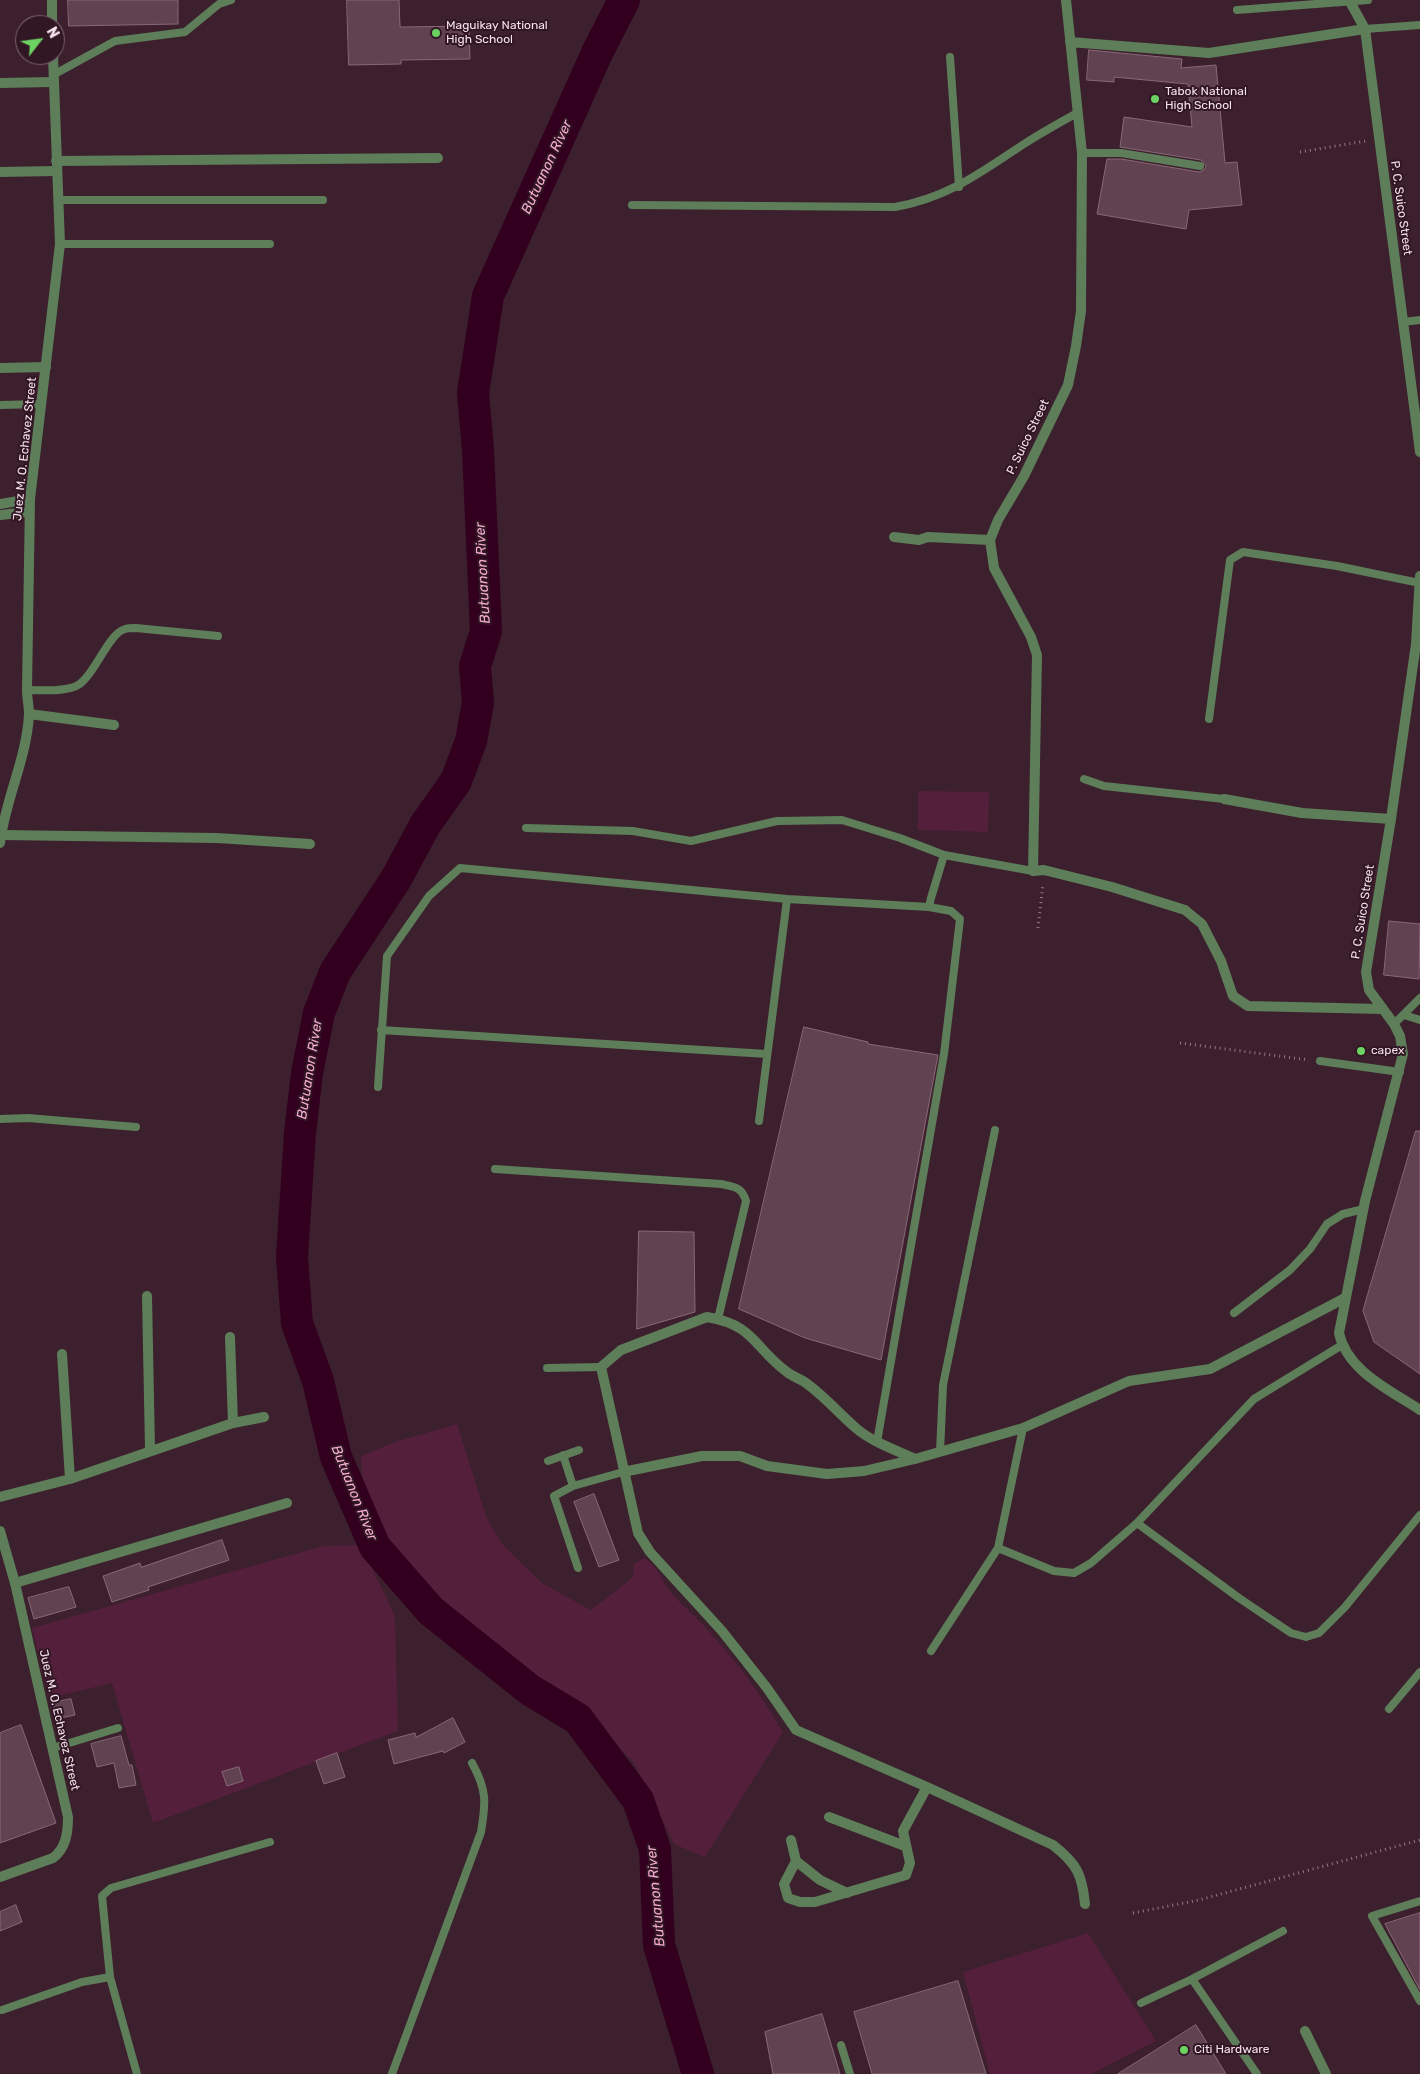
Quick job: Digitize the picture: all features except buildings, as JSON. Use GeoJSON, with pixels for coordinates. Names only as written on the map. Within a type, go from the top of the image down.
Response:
{"type":"FeatureCollection","features":[{"type":"Feature","properties":{"kind":"street"},"geometry":{"type":"LineString","coordinates":[[52,0],[52,15]]}},
{"type":"Feature","properties":{"kind":"street","name":"P. Suico Street"},"geometry":{"type":"LineString","coordinates":[[990,540],[998,520],[1024,476],[1068,385],[1076,346],[1080,311],[1082,153],[1066,0]]}},
{"type":"Feature","properties":{"kind":"street","name":"P. C. Suico Street"},"geometry":{"type":"LineString","coordinates":[[1350,1],[1365,29],[1420,451]]}},
{"type":"Feature","properties":{"kind":"street"},"geometry":{"type":"LineString","coordinates":[[1070,42],[1209,53],[1365,29]]}},
{"type":"Feature","properties":{"kind":"street","name":"Juez M. O. Echavez Street"},"geometry":{"type":"LineString","coordinates":[[0,839],[6,806],[24,748],[29,714],[27,690],[29,512],[60,244],[53,65]]}},
{"type":"Feature","properties":{"kind":"street"},"geometry":{"type":"LineString","coordinates":[[0,83],[53,79]]}},
{"type":"Feature","properties":{"kind":"street"},"geometry":{"type":"LineString","coordinates":[[0,172],[56,166],[438,158]]}},
{"type":"Feature","properties":{"kind":"street"},"geometry":{"type":"LineString","coordinates":[[0,368],[46,368]]}},
{"type":"Feature","properties":{"kind":"street"},"geometry":{"type":"LineString","coordinates":[[0,504],[30,499]]}},
{"type":"Feature","properties":{"kind":"street"},"geometry":{"type":"LineString","coordinates":[[0,515],[29,512]]}},
{"type":"Feature","properties":{"kind":"street"},"geometry":{"type":"LineString","coordinates":[[894,537],[919,540],[928,537],[990,540],[994,568],[1031,636],[1037,655],[1033,871],[1044,870],[1112,887],[1185,910],[1202,924],[1221,961],[1232,996],[1248,1006],[1382,1009]]}},
{"type":"Feature","properties":{"kind":"street","name":"P. C. Suico Street"},"geometry":{"type":"LineString","coordinates":[[1342,1345],[1339,1333],[1345,1298],[1364,1210],[1403,1054],[1400,1036],[1394,1024],[1369,990],[1366,972],[1418,644],[1420,576]]}},
{"type":"Feature","properties":{"kind":"street"},"geometry":{"type":"LineString","coordinates":[[29,714],[114,726]]}},
{"type":"Feature","properties":{"kind":"street"},"geometry":{"type":"LineString","coordinates":[[1224,799],[1302,813],[1391,818]]}},
{"type":"Feature","properties":{"kind":"street"},"geometry":{"type":"LineString","coordinates":[[0,839],[217,838],[310,844]]}},
{"type":"Feature","properties":{"kind":"street"},"geometry":{"type":"LineString","coordinates":[[147,1296],[150,1450]]}},
{"type":"Feature","properties":{"kind":"street"},"geometry":{"type":"LineString","coordinates":[[623,1472],[702,1456],[740,1456],[767,1466],[827,1474],[864,1470],[915,1459],[1023,1428],[1129,1380],[1210,1369],[1345,1298]]}},
{"type":"Feature","properties":{"kind":"street"},"geometry":{"type":"LineString","coordinates":[[915,1459],[877,1442],[858,1430],[804,1382],[787,1372],[748,1332],[734,1324],[718,1319],[707,1317],[621,1350],[601,1367],[638,1533],[646,1546],[722,1631],[767,1688],[796,1730],[1053,1845],[1068,1857],[1076,1868],[1083,1883],[1085,1904]]}},
{"type":"Feature","properties":{"kind":"street"},"geometry":{"type":"LineString","coordinates":[[230,1337],[233,1423]]}},
{"type":"Feature","properties":{"kind":"street"},"geometry":{"type":"LineString","coordinates":[[1342,1345],[1359,1367],[1374,1380],[1420,1410]]}},
{"type":"Feature","properties":{"kind":"street"},"geometry":{"type":"LineString","coordinates":[[62,1354],[70,1479]]}},
{"type":"Feature","properties":{"kind":"street"},"geometry":{"type":"LineString","coordinates":[[0,1497],[70,1479],[233,1423],[264,1417]]}},
{"type":"Feature","properties":{"kind":"street"},"geometry":{"type":"LineString","coordinates":[[15,1583],[287,1503]]}},
{"type":"Feature","properties":{"kind":"street","name":"Juez M. O. Echavez Street"},"geometry":{"type":"LineString","coordinates":[[0,1531],[15,1583],[54,1748],[68,1817],[68,1832],[62,1849],[53,1858],[0,1877]]}},
{"type":"Feature","properties":{"kind":"street"},"geometry":{"type":"LineString","coordinates":[[796,1861],[784,1884],[788,1898],[800,1902],[815,1902],[906,1875],[910,1863],[905,1846],[904,1831],[927,1787]]}},
{"type":"Feature","properties":{"kind":"street"},"geometry":{"type":"LineString","coordinates":[[829,1817],[905,1846]]}},
{"type":"Feature","properties":{"kind":"street"},"geometry":{"type":"LineString","coordinates":[[791,1840],[796,1861],[820,1880],[847,1893]]}},
{"type":"Feature","properties":{"kind":"street"},"geometry":{"type":"LineString","coordinates":[[1305,2031],[1326,2074]]}},
{"type":"Feature","properties":{"kind":"lane"},"geometry":{"type":"LineString","coordinates":[[53,79],[115,41],[185,32],[219,4],[231,0]]}},
{"type":"Feature","properties":{"kind":"lane"},"geometry":{"type":"LineString","coordinates":[[1238,10],[1368,0]]}},
{"type":"Feature","properties":{"kind":"lane"},"geometry":{"type":"LineString","coordinates":[[1365,29],[1420,25]]}},
{"type":"Feature","properties":{"kind":"lane"},"geometry":{"type":"LineString","coordinates":[[950,57],[959,187]]}},
{"type":"Feature","properties":{"kind":"lane"},"geometry":{"type":"LineString","coordinates":[[632,205],[895,206],[915,204],[959,187],[1027,142],[1077,112]]}},
{"type":"Feature","properties":{"kind":"lane"},"geometry":{"type":"LineString","coordinates":[[1082,153],[1121,153],[1200,166]]}},
{"type":"Feature","properties":{"kind":"lane"},"geometry":{"type":"LineString","coordinates":[[58,200],[323,200]]}},
{"type":"Feature","properties":{"kind":"lane"},"geometry":{"type":"LineString","coordinates":[[60,244],[270,244]]}},
{"type":"Feature","properties":{"kind":"lane"},"geometry":{"type":"LineString","coordinates":[[1403,322],[1420,320]]}},
{"type":"Feature","properties":{"kind":"lane"},"geometry":{"type":"LineString","coordinates":[[0,405],[42,404]]}},
{"type":"Feature","properties":{"kind":"lane"},"geometry":{"type":"LineString","coordinates":[[1209,719],[1230,560],[1244,552],[1337,566],[1420,583]]}},
{"type":"Feature","properties":{"kind":"lane"},"geometry":{"type":"LineString","coordinates":[[27,690],[53,690],[75,687],[83,680],[117,635],[124,629],[136,628],[218,636]]}},
{"type":"Feature","properties":{"kind":"lane"},"geometry":{"type":"LineString","coordinates":[[1084,778],[1104,786],[1224,799]]}},
{"type":"Feature","properties":{"kind":"lane"},"geometry":{"type":"LineString","coordinates":[[526,828],[633,831],[691,841],[777,821],[842,820],[900,838],[944,855],[1033,871]]}},
{"type":"Feature","properties":{"kind":"lane"},"geometry":{"type":"LineString","coordinates":[[930,907],[930,898],[944,855]]}},
{"type":"Feature","properties":{"kind":"lane"},"geometry":{"type":"LineString","coordinates":[[378,1087],[387,956],[429,896],[460,868],[787,899],[930,907],[951,911],[960,919],[944,1054],[877,1442]]}},
{"type":"Feature","properties":{"kind":"lane"},"geometry":{"type":"LineString","coordinates":[[759,1121],[787,899]]}},
{"type":"Feature","properties":{"kind":"lane"},"geometry":{"type":"LineString","coordinates":[[1394,1024],[1420,998]]}},
{"type":"Feature","properties":{"kind":"lane"},"geometry":{"type":"LineString","coordinates":[[1404,1015],[1420,1020]]}},
{"type":"Feature","properties":{"kind":"lane"},"geometry":{"type":"LineString","coordinates":[[382,1030],[767,1054]]}},
{"type":"Feature","properties":{"kind":"lane"},"geometry":{"type":"LineString","coordinates":[[1320,1061],[1400,1072]]}},
{"type":"Feature","properties":{"kind":"lane"},"geometry":{"type":"LineString","coordinates":[[0,1120],[28,1118],[136,1128]]}},
{"type":"Feature","properties":{"kind":"lane"},"geometry":{"type":"LineString","coordinates":[[940,1452],[943,1385],[995,1130]]}},
{"type":"Feature","properties":{"kind":"lane"},"geometry":{"type":"LineString","coordinates":[[495,1169],[721,1184],[739,1188],[744,1194],[746,1201],[718,1319]]}},
{"type":"Feature","properties":{"kind":"lane"},"geometry":{"type":"LineString","coordinates":[[1234,1313],[1290,1270],[1310,1249],[1327,1224],[1342,1214],[1364,1210]]}},
{"type":"Feature","properties":{"kind":"lane"},"geometry":{"type":"LineString","coordinates":[[998,1548],[1054,1571],[1074,1573],[1091,1563],[1137,1523],[1254,1399],[1342,1345]]}},
{"type":"Feature","properties":{"kind":"lane"},"geometry":{"type":"LineString","coordinates":[[547,1368],[601,1367]]}},
{"type":"Feature","properties":{"kind":"lane"},"geometry":{"type":"LineString","coordinates":[[931,1651],[998,1548],[1023,1428]]}},
{"type":"Feature","properties":{"kind":"lane"},"geometry":{"type":"LineString","coordinates":[[548,1461],[579,1450]]}},
{"type":"Feature","properties":{"kind":"lane"},"geometry":{"type":"LineString","coordinates":[[563,1455],[573,1486]]}},
{"type":"Feature","properties":{"kind":"lane"},"geometry":{"type":"LineString","coordinates":[[578,1568],[554,1496],[573,1486],[623,1472]]}},
{"type":"Feature","properties":{"kind":"lane"},"geometry":{"type":"LineString","coordinates":[[1137,1523],[1290,1633],[1306,1637],[1319,1633],[1345,1607],[1420,1515]]}},
{"type":"Feature","properties":{"kind":"lane"},"geometry":{"type":"LineString","coordinates":[[1389,1709],[1420,1672]]}},
{"type":"Feature","properties":{"kind":"lane"},"geometry":{"type":"LineString","coordinates":[[54,1748],[118,1728]]}},
{"type":"Feature","properties":{"kind":"lane"},"geometry":{"type":"LineString","coordinates":[[392,2074],[481,1832],[486,1805],[482,1781],[472,1763]]}},
{"type":"Feature","properties":{"kind":"lane"},"geometry":{"type":"LineString","coordinates":[[137,2074],[110,1977],[102,1896],[112,1888],[270,1842]]}},
{"type":"Feature","properties":{"kind":"lane"},"geometry":{"type":"LineString","coordinates":[[1420,1901],[1372,1916],[1420,2001]]}},
{"type":"Feature","properties":{"kind":"lane"},"geometry":{"type":"LineString","coordinates":[[1141,2003],[1192,1979],[1283,1931]]}},
{"type":"Feature","properties":{"kind":"lane"},"geometry":{"type":"LineString","coordinates":[[2,2010],[82,1982],[110,1977]]}},
{"type":"Feature","properties":{"kind":"lane"},"geometry":{"type":"LineString","coordinates":[[1192,1979],[1258,2074]]}},
{"type":"Feature","properties":{"kind":"lane"},"geometry":{"type":"LineString","coordinates":[[841,2046],[850,2074]]}},
{"type":"Feature","properties":{"kind":"path"},"geometry":{"type":"LineString","coordinates":[[1300,152],[1379,139]]}},
{"type":"Feature","properties":{"kind":"path"},"geometry":{"type":"LineString","coordinates":[[1038,928],[1044,870]]}},
{"type":"Feature","properties":{"kind":"path"},"geometry":{"type":"LineString","coordinates":[[1180,1043],[1320,1061]]}},
{"type":"Feature","properties":{"kind":"path"},"geometry":{"type":"LineString","coordinates":[[1134,1913],[1198,1900],[1420,1840]]}},
{"type":"Feature","properties":{"kind":"shaded area"},"geometry":{"type":"Polygon","coordinates":[[[918,791],[989,792],[988,832],[918,830],[918,791]]]}},
{"type":"Feature","properties":{"kind":"shaded area"},"geometry":{"type":"Polygon","coordinates":[[[457,1424],[487,1519],[503,1545],[542,1583],[591,1610],[633,1577],[634,1564],[644,1558],[656,1569],[675,1597],[710,1632],[734,1660],[760,1695],[783,1732],[705,1857],[674,1844],[634,1763],[582,1708],[531,1679],[466,1630],[402,1568],[384,1545],[363,1488],[361,1456],[395,1442],[457,1424]]]}},
{"type":"Feature","properties":{"kind":"shaded area"},"geometry":{"type":"Polygon","coordinates":[[[361,1545],[395,1616],[398,1731],[153,1823],[112,1683],[49,1698],[32,1628],[323,1546],[361,1545]]]}},
{"type":"Feature","properties":{"kind":"shaded area"},"geometry":{"type":"Polygon","coordinates":[[[1088,1933],[1156,2041],[1091,2074],[990,2074],[963,1972],[1088,1933]]]}},
{"type":"Feature","properties":{"kind":"waterway","name":"Butuanon River"},"geometry":{"type":"LineString","coordinates":[[624,0],[597,53],[488,296],[473,393],[478,450],[486,631],[475,666],[478,703],[471,741],[456,781],[425,825],[396,879],[335,972],[319,1013],[307,1073],[300,1133],[292,1257],[297,1323],[318,1381],[336,1457],[375,1547],[431,1611],[530,1690],[578,1719],[638,1800],[655,1849],[659,1945],[698,2074]]}},
{"type":"Feature","properties":{"kind":"place","name":"Maguikay National High School"},"geometry":{"type":"Point","coordinates":[436,33]}},
{"type":"Feature","properties":{"kind":"place","name":"Tabok National High School"},"geometry":{"type":"Point","coordinates":[1155,99]}},
{"type":"Feature","properties":{"kind":"place","name":"capex"},"geometry":{"type":"Point","coordinates":[1361,1051]}},
{"type":"Feature","properties":{"kind":"place","name":"Citi Hardware"},"geometry":{"type":"Point","coordinates":[1184,2050]}}]}
